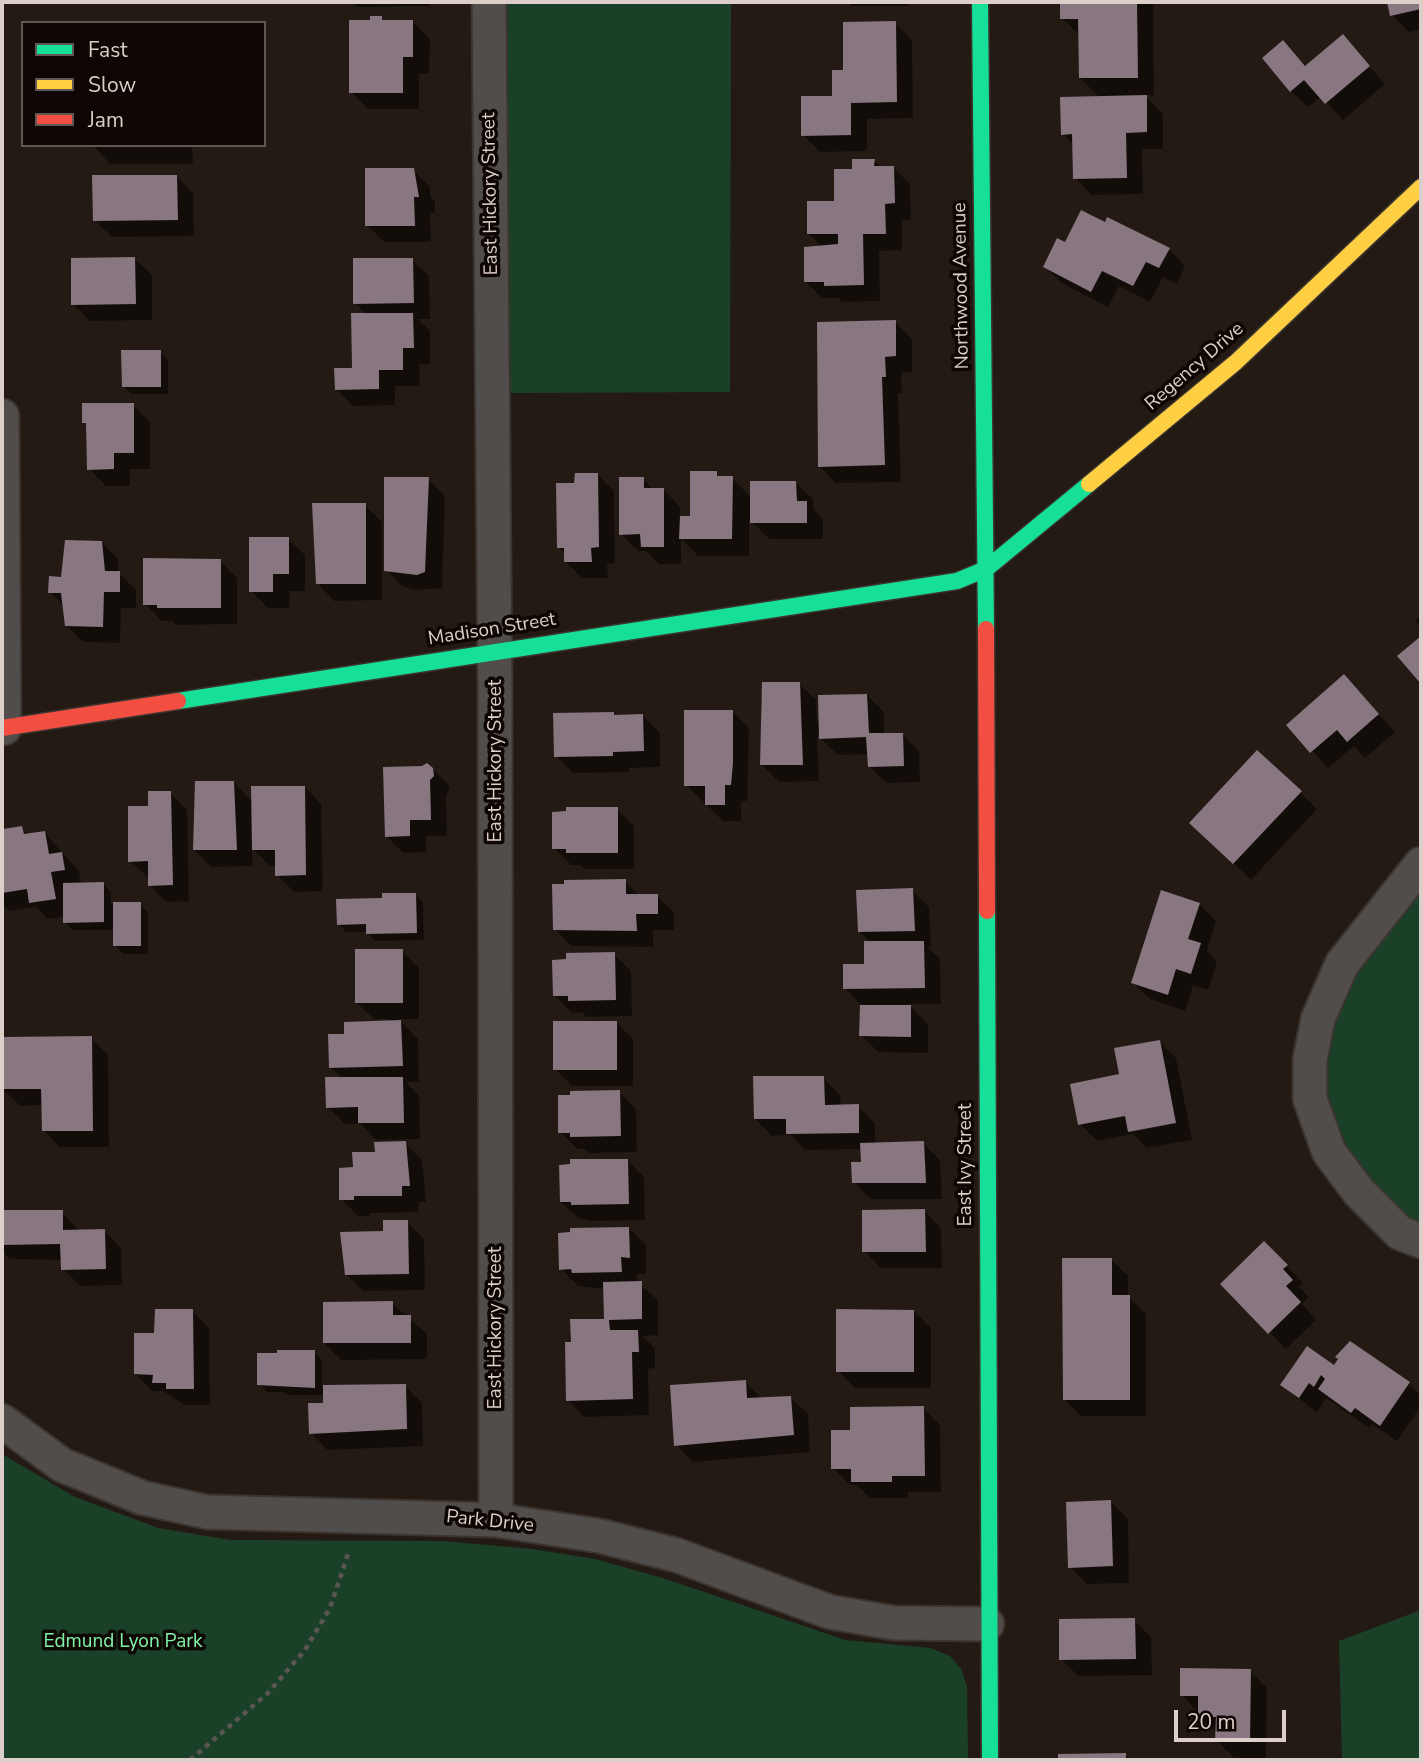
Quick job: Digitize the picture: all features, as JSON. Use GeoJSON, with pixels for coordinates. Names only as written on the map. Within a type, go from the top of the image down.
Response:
{"type":"FeatureCollection","features":[{"type":"Feature","properties":{"kind":"street","name":"East Hickory Street"},"geometry":{"type":"LineString","coordinates":[[489,2],[495,650],[496,1520]]}},
{"type":"Feature","properties":{"kind":"street","name":"Northwood Avenue"},"geometry":{"type":"LineString","coordinates":[[980,2],[986,569]]}},
{"type":"Feature","properties":{"kind":"street","name":"Regency Drive"},"geometry":{"type":"LineString","coordinates":[[986,569],[1236,362],[1421,187]]}},
{"type":"Feature","properties":{"kind":"street"},"geometry":{"type":"LineString","coordinates":[[2,416],[3,728]]}},
{"type":"Feature","properties":{"kind":"street","name":"Madison Street"},"geometry":{"type":"LineString","coordinates":[[3,728],[495,650],[957,581],[986,569]]}},
{"type":"Feature","properties":{"kind":"street","name":"East Ivy Street"},"geometry":{"type":"LineString","coordinates":[[986,569],[990,1760]]}},
{"type":"Feature","properties":{"kind":"street"},"geometry":{"type":"LineString","coordinates":[[1421,864],[1342,964],[1318,1019],[1310,1073],[1310,1099],[1329,1152],[1359,1192],[1400,1233],[1421,1241]]}},
{"type":"Feature","properties":{"kind":"street","name":"Park Drive"},"geometry":{"type":"LineString","coordinates":[[2,1421],[62,1465],[143,1498],[207,1512],[496,1520],[600,1536],[676,1555],[830,1612],[894,1623],[988,1624]]}},
{"type":"Feature","properties":{"kind":"path"},"geometry":{"type":"LineString","coordinates":[[190,1760],[268,1693],[305,1650],[330,1608],[348,1562],[353,1517]]}},
{"type":"Feature","properties":{"kind":"green space"},"geometry":{"type":"Polygon","coordinates":[[[507,2],[731,2],[730,392],[510,393],[507,2]]]}},
{"type":"Feature","properties":{"kind":"green space"},"geometry":{"type":"Polygon","coordinates":[[[1421,888],[1421,1223],[1410,1219],[1368,1180],[1334,1129],[1324,1092],[1324,1057],[1331,1023],[1352,979],[1402,909],[1421,888]]]}},
{"type":"Feature","properties":{"kind":"green space","name":"Edmund Lyon Park"},"geometry":{"type":"Polygon","coordinates":[[[2,1454],[75,1497],[158,1528],[230,1540],[442,1541],[532,1549],[595,1559],[666,1579],[845,1640],[931,1648],[950,1656],[961,1669],[967,1686],[968,1760],[2,1760],[2,1454]]]}},
{"type":"Feature","properties":{"kind":"green space"},"geometry":{"type":"Polygon","coordinates":[[[1421,1610],[1421,1760],[1342,1760],[1339,1641],[1421,1610]]]}},
{"type":"Feature","properties":{"kind":"building"},"geometry":{"type":"Polygon","coordinates":[[[1060,2],[1137,2],[1138,78],[1079,78],[1078,19],[1060,19],[1060,2]]]}},
{"type":"Feature","properties":{"kind":"building"},"geometry":{"type":"Polygon","coordinates":[[[1387,2],[1421,2],[1421,9],[1390,16],[1387,2]]]}},
{"type":"Feature","properties":{"kind":"building"},"geometry":{"type":"Polygon","coordinates":[[[370,16],[382,16],[382,20],[413,20],[413,57],[403,57],[403,93],[349,93],[349,20],[370,20],[370,16]]]}},
{"type":"Feature","properties":{"kind":"building"},"geometry":{"type":"Polygon","coordinates":[[[896,21],[897,102],[851,103],[851,135],[801,136],[801,96],[832,96],[832,70],[843,70],[843,22],[896,21]]]}},
{"type":"Feature","properties":{"kind":"building"},"geometry":{"type":"Polygon","coordinates":[[[1343,34],[1370,66],[1325,104],[1304,80],[1290,92],[1262,58],[1283,40],[1305,66],[1343,34]]]}},
{"type":"Feature","properties":{"kind":"building"},"geometry":{"type":"Polygon","coordinates":[[[1147,95],[1147,132],[1126,133],[1127,178],[1073,179],[1072,134],[1061,135],[1060,97],[1147,95]]]}},
{"type":"Feature","properties":{"kind":"building"},"geometry":{"type":"Polygon","coordinates":[[[852,159],[875,159],[874,166],[894,166],[895,203],[885,204],[886,234],[863,234],[864,285],[824,286],[824,282],[804,282],[804,247],[838,244],[838,234],[807,234],[807,201],[834,201],[834,169],[852,169],[852,159]]]}},
{"type":"Feature","properties":{"kind":"building"},"geometry":{"type":"Polygon","coordinates":[[[365,168],[414,168],[419,197],[414,197],[415,226],[365,226],[365,168]]]}},
{"type":"Feature","properties":{"kind":"building"},"geometry":{"type":"Polygon","coordinates":[[[92,175],[177,175],[178,220],[93,221],[92,175]]]}},
{"type":"Feature","properties":{"kind":"building"},"geometry":{"type":"Polygon","coordinates":[[[1081,210],[1105,222],[1107,217],[1170,248],[1159,268],[1146,262],[1133,286],[1102,271],[1091,292],[1043,267],[1057,238],[1065,242],[1081,210]]]}},
{"type":"Feature","properties":{"kind":"building"},"geometry":{"type":"Polygon","coordinates":[[[135,257],[136,304],[71,305],[71,258],[135,257]]]}},
{"type":"Feature","properties":{"kind":"building"},"geometry":{"type":"Polygon","coordinates":[[[353,258],[413,258],[414,303],[353,304],[353,258]]]}},
{"type":"Feature","properties":{"kind":"building"},"geometry":{"type":"Polygon","coordinates":[[[351,313],[413,313],[414,348],[403,348],[403,370],[379,370],[379,389],[335,390],[334,368],[352,368],[351,313]]]}},
{"type":"Feature","properties":{"kind":"building"},"geometry":{"type":"Polygon","coordinates":[[[896,320],[896,356],[885,357],[886,377],[882,377],[885,465],[818,467],[817,322],[896,320]]]}},
{"type":"Feature","properties":{"kind":"building"},"geometry":{"type":"Polygon","coordinates":[[[121,350],[161,350],[161,387],[122,387],[121,350]]]}},
{"type":"Feature","properties":{"kind":"building"},"geometry":{"type":"Polygon","coordinates":[[[82,403],[134,403],[134,453],[114,453],[114,469],[87,470],[86,423],[82,423],[82,403]]]}},
{"type":"Feature","properties":{"kind":"building"},"geometry":{"type":"Polygon","coordinates":[[[690,471],[717,471],[717,476],[733,476],[732,539],[679,539],[680,516],[690,516],[690,471]]]}},
{"type":"Feature","properties":{"kind":"building"},"geometry":{"type":"Polygon","coordinates":[[[575,473],[598,473],[599,547],[591,548],[592,562],[564,562],[564,548],[557,548],[556,483],[574,483],[575,473]]]}},
{"type":"Feature","properties":{"kind":"building"},"geometry":{"type":"Polygon","coordinates":[[[384,477],[429,477],[425,572],[417,575],[384,571],[384,477]]]}},
{"type":"Feature","properties":{"kind":"building"},"geometry":{"type":"Polygon","coordinates":[[[619,477],[644,477],[644,488],[664,488],[664,547],[641,547],[640,534],[619,535],[619,477]]]}},
{"type":"Feature","properties":{"kind":"building"},"geometry":{"type":"Polygon","coordinates":[[[750,481],[796,481],[797,501],[807,501],[807,523],[750,523],[750,481]]]}},
{"type":"Feature","properties":{"kind":"building"},"geometry":{"type":"Polygon","coordinates":[[[312,503],[366,503],[366,584],[316,584],[312,503]]]}},
{"type":"Feature","properties":{"kind":"building"},"geometry":{"type":"Polygon","coordinates":[[[249,537],[289,537],[289,574],[273,574],[273,592],[249,592],[249,537]]]}},
{"type":"Feature","properties":{"kind":"building"},"geometry":{"type":"Polygon","coordinates":[[[65,540],[102,541],[105,571],[120,571],[120,592],[104,592],[103,627],[65,626],[61,593],[48,593],[49,576],[61,577],[65,540]]]}},
{"type":"Feature","properties":{"kind":"building"},"geometry":{"type":"Polygon","coordinates":[[[143,558],[221,559],[221,608],[157,608],[157,605],[143,605],[143,558]]]}},
{"type":"Feature","properties":{"kind":"building"},"geometry":{"type":"Polygon","coordinates":[[[1421,636],[1421,684],[1397,656],[1421,636]]]}},
{"type":"Feature","properties":{"kind":"building"},"geometry":{"type":"Polygon","coordinates":[[[1344,674],[1379,714],[1347,742],[1337,730],[1310,753],[1286,725],[1344,674]]]}},
{"type":"Feature","properties":{"kind":"building"},"geometry":{"type":"Polygon","coordinates":[[[762,682],[800,682],[803,765],[760,765],[762,682]]]}},
{"type":"Feature","properties":{"kind":"building"},"geometry":{"type":"Polygon","coordinates":[[[867,694],[869,733],[903,733],[904,766],[868,767],[866,737],[819,739],[818,695],[867,694]]]}},
{"type":"Feature","properties":{"kind":"building"},"geometry":{"type":"Polygon","coordinates":[[[684,710],[733,710],[733,763],[731,785],[725,785],[725,805],[705,805],[705,786],[684,786],[684,710]]]}},
{"type":"Feature","properties":{"kind":"building"},"geometry":{"type":"Polygon","coordinates":[[[614,712],[614,715],[643,714],[644,751],[613,752],[613,756],[554,757],[553,713],[614,712]]]}},
{"type":"Feature","properties":{"kind":"building"},"geometry":{"type":"Polygon","coordinates":[[[1257,750],[1302,791],[1233,864],[1189,823],[1257,750]]]}},
{"type":"Feature","properties":{"kind":"building"},"geometry":{"type":"Polygon","coordinates":[[[427,763],[433,768],[434,776],[430,780],[431,820],[410,820],[410,836],[385,837],[383,767],[422,766],[427,763]]]}},
{"type":"Feature","properties":{"kind":"building"},"geometry":{"type":"Polygon","coordinates":[[[195,781],[234,781],[237,850],[193,850],[195,781]]]}},
{"type":"Feature","properties":{"kind":"building"},"geometry":{"type":"Polygon","coordinates":[[[251,786],[305,786],[306,875],[275,876],[275,850],[252,850],[251,786]]]}},
{"type":"Feature","properties":{"kind":"building"},"geometry":{"type":"Polygon","coordinates":[[[148,791],[171,791],[173,885],[148,886],[148,861],[128,862],[128,806],[148,806],[148,791]]]}},
{"type":"Feature","properties":{"kind":"building"},"geometry":{"type":"Polygon","coordinates":[[[566,807],[618,807],[618,853],[566,853],[566,849],[552,849],[552,812],[566,811],[566,807]]]}},
{"type":"Feature","properties":{"kind":"building"},"geometry":{"type":"Polygon","coordinates":[[[22,826],[24,834],[45,831],[49,854],[62,852],[65,870],[51,872],[56,899],[29,903],[27,889],[2,893],[3,829],[22,826]]]}},
{"type":"Feature","properties":{"kind":"building"},"geometry":{"type":"Polygon","coordinates":[[[626,879],[626,894],[658,894],[658,914],[636,914],[637,931],[553,930],[552,884],[564,884],[564,880],[626,879]]]}},
{"type":"Feature","properties":{"kind":"building"},"geometry":{"type":"Polygon","coordinates":[[[104,882],[104,922],[63,923],[63,883],[104,882]]]}},
{"type":"Feature","properties":{"kind":"building"},"geometry":{"type":"Polygon","coordinates":[[[913,888],[915,931],[858,932],[856,890],[913,888]]]}},
{"type":"Feature","properties":{"kind":"building"},"geometry":{"type":"Polygon","coordinates":[[[1161,890],[1200,903],[1188,939],[1201,943],[1191,974],[1176,969],[1168,995],[1131,983],[1161,890]]]}},
{"type":"Feature","properties":{"kind":"building"},"geometry":{"type":"Polygon","coordinates":[[[382,893],[416,893],[417,933],[366,934],[366,924],[337,925],[336,899],[382,898],[382,893]]]}},
{"type":"Feature","properties":{"kind":"building"},"geometry":{"type":"Polygon","coordinates":[[[113,902],[141,902],[141,946],[113,946],[113,902]]]}},
{"type":"Feature","properties":{"kind":"building"},"geometry":{"type":"Polygon","coordinates":[[[864,941],[924,941],[925,988],[843,989],[843,964],[864,964],[864,941]]]}},
{"type":"Feature","properties":{"kind":"building"},"geometry":{"type":"Polygon","coordinates":[[[355,949],[403,949],[403,1003],[355,1003],[355,949]]]}},
{"type":"Feature","properties":{"kind":"building"},"geometry":{"type":"Polygon","coordinates":[[[615,952],[616,1000],[568,1001],[568,996],[553,996],[552,960],[566,959],[566,953],[615,952]]]}},
{"type":"Feature","properties":{"kind":"building"},"geometry":{"type":"Polygon","coordinates":[[[860,1005],[911,1005],[911,1037],[859,1036],[860,1005]]]}},
{"type":"Feature","properties":{"kind":"building"},"geometry":{"type":"Polygon","coordinates":[[[401,1020],[403,1066],[329,1068],[328,1034],[344,1034],[344,1022],[401,1020]]]}},
{"type":"Feature","properties":{"kind":"building"},"geometry":{"type":"Polygon","coordinates":[[[553,1021],[617,1021],[617,1070],[553,1070],[553,1021]]]}},
{"type":"Feature","properties":{"kind":"building"},"geometry":{"type":"Polygon","coordinates":[[[92,1036],[93,1131],[42,1131],[41,1089],[2,1089],[2,1037],[92,1036]]]}},
{"type":"Feature","properties":{"kind":"building"},"geometry":{"type":"Polygon","coordinates":[[[1160,1040],[1176,1123],[1128,1132],[1125,1116],[1078,1125],[1070,1084],[1119,1074],[1114,1048],[1160,1040]]]}},
{"type":"Feature","properties":{"kind":"building"},"geometry":{"type":"Polygon","coordinates":[[[753,1076],[824,1076],[825,1105],[859,1104],[859,1133],[786,1134],[786,1119],[754,1119],[753,1076]]]}},
{"type":"Feature","properties":{"kind":"building"},"geometry":{"type":"Polygon","coordinates":[[[325,1077],[403,1077],[404,1123],[358,1123],[358,1107],[326,1108],[325,1077]]]}},
{"type":"Feature","properties":{"kind":"building"},"geometry":{"type":"Polygon","coordinates":[[[620,1090],[621,1136],[570,1137],[570,1133],[558,1133],[558,1095],[570,1095],[570,1091],[620,1090]]]}},
{"type":"Feature","properties":{"kind":"building"},"geometry":{"type":"Polygon","coordinates":[[[406,1141],[410,1186],[402,1186],[402,1196],[354,1196],[354,1200],[339,1200],[339,1168],[353,1167],[352,1152],[375,1152],[374,1142],[406,1141]]]}},
{"type":"Feature","properties":{"kind":"building"},"geometry":{"type":"Polygon","coordinates":[[[924,1141],[926,1183],[852,1183],[851,1162],[861,1162],[860,1143],[924,1141]]]}},
{"type":"Feature","properties":{"kind":"building"},"geometry":{"type":"Polygon","coordinates":[[[570,1159],[628,1159],[629,1204],[571,1205],[571,1202],[560,1202],[559,1165],[570,1164],[570,1159]]]}},
{"type":"Feature","properties":{"kind":"building"},"geometry":{"type":"Polygon","coordinates":[[[925,1209],[926,1252],[862,1252],[862,1210],[925,1209]]]}},
{"type":"Feature","properties":{"kind":"building"},"geometry":{"type":"Polygon","coordinates":[[[2,1210],[63,1210],[63,1230],[105,1229],[106,1269],[61,1270],[60,1244],[2,1245],[2,1210]]]}},
{"type":"Feature","properties":{"kind":"building"},"geometry":{"type":"Polygon","coordinates":[[[383,1220],[408,1220],[409,1274],[345,1275],[340,1232],[383,1231],[383,1220]]]}},
{"type":"Feature","properties":{"kind":"building"},"geometry":{"type":"Polygon","coordinates":[[[629,1227],[630,1258],[621,1257],[622,1272],[572,1273],[571,1269],[559,1270],[558,1233],[570,1232],[570,1228],[629,1227]]]}},
{"type":"Feature","properties":{"kind":"building"},"geometry":{"type":"Polygon","coordinates":[[[1264,1241],[1288,1265],[1283,1269],[1293,1280],[1286,1286],[1301,1302],[1268,1334],[1220,1284],[1264,1241]]]}},
{"type":"Feature","properties":{"kind":"building"},"geometry":{"type":"Polygon","coordinates":[[[1062,1258],[1112,1258],[1112,1295],[1130,1295],[1130,1400],[1063,1400],[1062,1258]]]}},
{"type":"Feature","properties":{"kind":"building"},"geometry":{"type":"Polygon","coordinates":[[[642,1281],[642,1319],[609,1320],[610,1330],[638,1330],[639,1352],[632,1352],[633,1399],[566,1401],[565,1342],[571,1342],[570,1319],[604,1319],[603,1282],[642,1281]]]}},
{"type":"Feature","properties":{"kind":"building"},"geometry":{"type":"Polygon","coordinates":[[[393,1301],[393,1315],[411,1315],[411,1343],[323,1343],[323,1302],[393,1301]]]}},
{"type":"Feature","properties":{"kind":"building"},"geometry":{"type":"Polygon","coordinates":[[[155,1309],[193,1309],[194,1389],[166,1389],[166,1383],[152,1383],[153,1375],[134,1374],[134,1333],[154,1333],[155,1309]]]}},
{"type":"Feature","properties":{"kind":"building"},"geometry":{"type":"Polygon","coordinates":[[[836,1309],[914,1310],[914,1372],[836,1372],[836,1309]]]}},
{"type":"Feature","properties":{"kind":"building"},"geometry":{"type":"Polygon","coordinates":[[[1350,1341],[1410,1382],[1380,1426],[1355,1408],[1351,1413],[1318,1389],[1325,1379],[1321,1375],[1314,1387],[1309,1383],[1299,1398],[1280,1385],[1307,1346],[1334,1365],[1338,1359],[1335,1357],[1350,1341]]]}},
{"type":"Feature","properties":{"kind":"building"},"geometry":{"type":"Polygon","coordinates":[[[277,1350],[315,1350],[315,1388],[257,1385],[257,1353],[277,1353],[277,1350]]]}},
{"type":"Feature","properties":{"kind":"building"},"geometry":{"type":"Polygon","coordinates":[[[746,1380],[747,1398],[791,1396],[794,1435],[674,1446],[670,1385],[746,1380]]]}},
{"type":"Feature","properties":{"kind":"building"},"geometry":{"type":"Polygon","coordinates":[[[406,1384],[407,1429],[309,1434],[308,1403],[323,1403],[323,1385],[406,1384]]]}},
{"type":"Feature","properties":{"kind":"building"},"geometry":{"type":"Polygon","coordinates":[[[924,1406],[925,1476],[892,1476],[892,1482],[851,1482],[851,1469],[831,1469],[831,1430],[850,1430],[850,1407],[924,1406]]]}},
{"type":"Feature","properties":{"kind":"building"},"geometry":{"type":"Polygon","coordinates":[[[1111,1500],[1113,1566],[1068,1568],[1066,1502],[1111,1500]]]}},
{"type":"Feature","properties":{"kind":"building"},"geometry":{"type":"Polygon","coordinates":[[[1135,1618],[1136,1659],[1059,1660],[1059,1619],[1135,1618]]]}},
{"type":"Feature","properties":{"kind":"building"},"geometry":{"type":"Polygon","coordinates":[[[1180,1668],[1251,1669],[1250,1742],[1215,1741],[1216,1717],[1198,1717],[1198,1696],[1180,1696],[1180,1668]]]}},
{"type":"Feature","properties":{"kind":"building"},"geometry":{"type":"Polygon","coordinates":[[[1126,1753],[1126,1760],[1058,1760],[1058,1754],[1126,1753]]]}},
{"type":"Feature","properties":{"kind":"traffic: fast"},"geometry":{"type":"LineString","coordinates":[[980,2],[986,629]]}},
{"type":"Feature","properties":{"kind":"traffic: fast"},"geometry":{"type":"LineString","coordinates":[[178,701],[957,581],[986,569],[1089,484]]}},
{"type":"Feature","properties":{"kind":"traffic: fast"},"geometry":{"type":"LineString","coordinates":[[987,911],[990,1760]]}},
{"type":"Feature","properties":{"kind":"traffic: slow"},"geometry":{"type":"LineString","coordinates":[[1089,484],[1236,362],[1421,187]]}},
{"type":"Feature","properties":{"kind":"traffic: jam"},"geometry":{"type":"LineString","coordinates":[[986,629],[987,911]]}},
{"type":"Feature","properties":{"kind":"traffic: jam"},"geometry":{"type":"LineString","coordinates":[[2,728],[178,701]]}}]}
